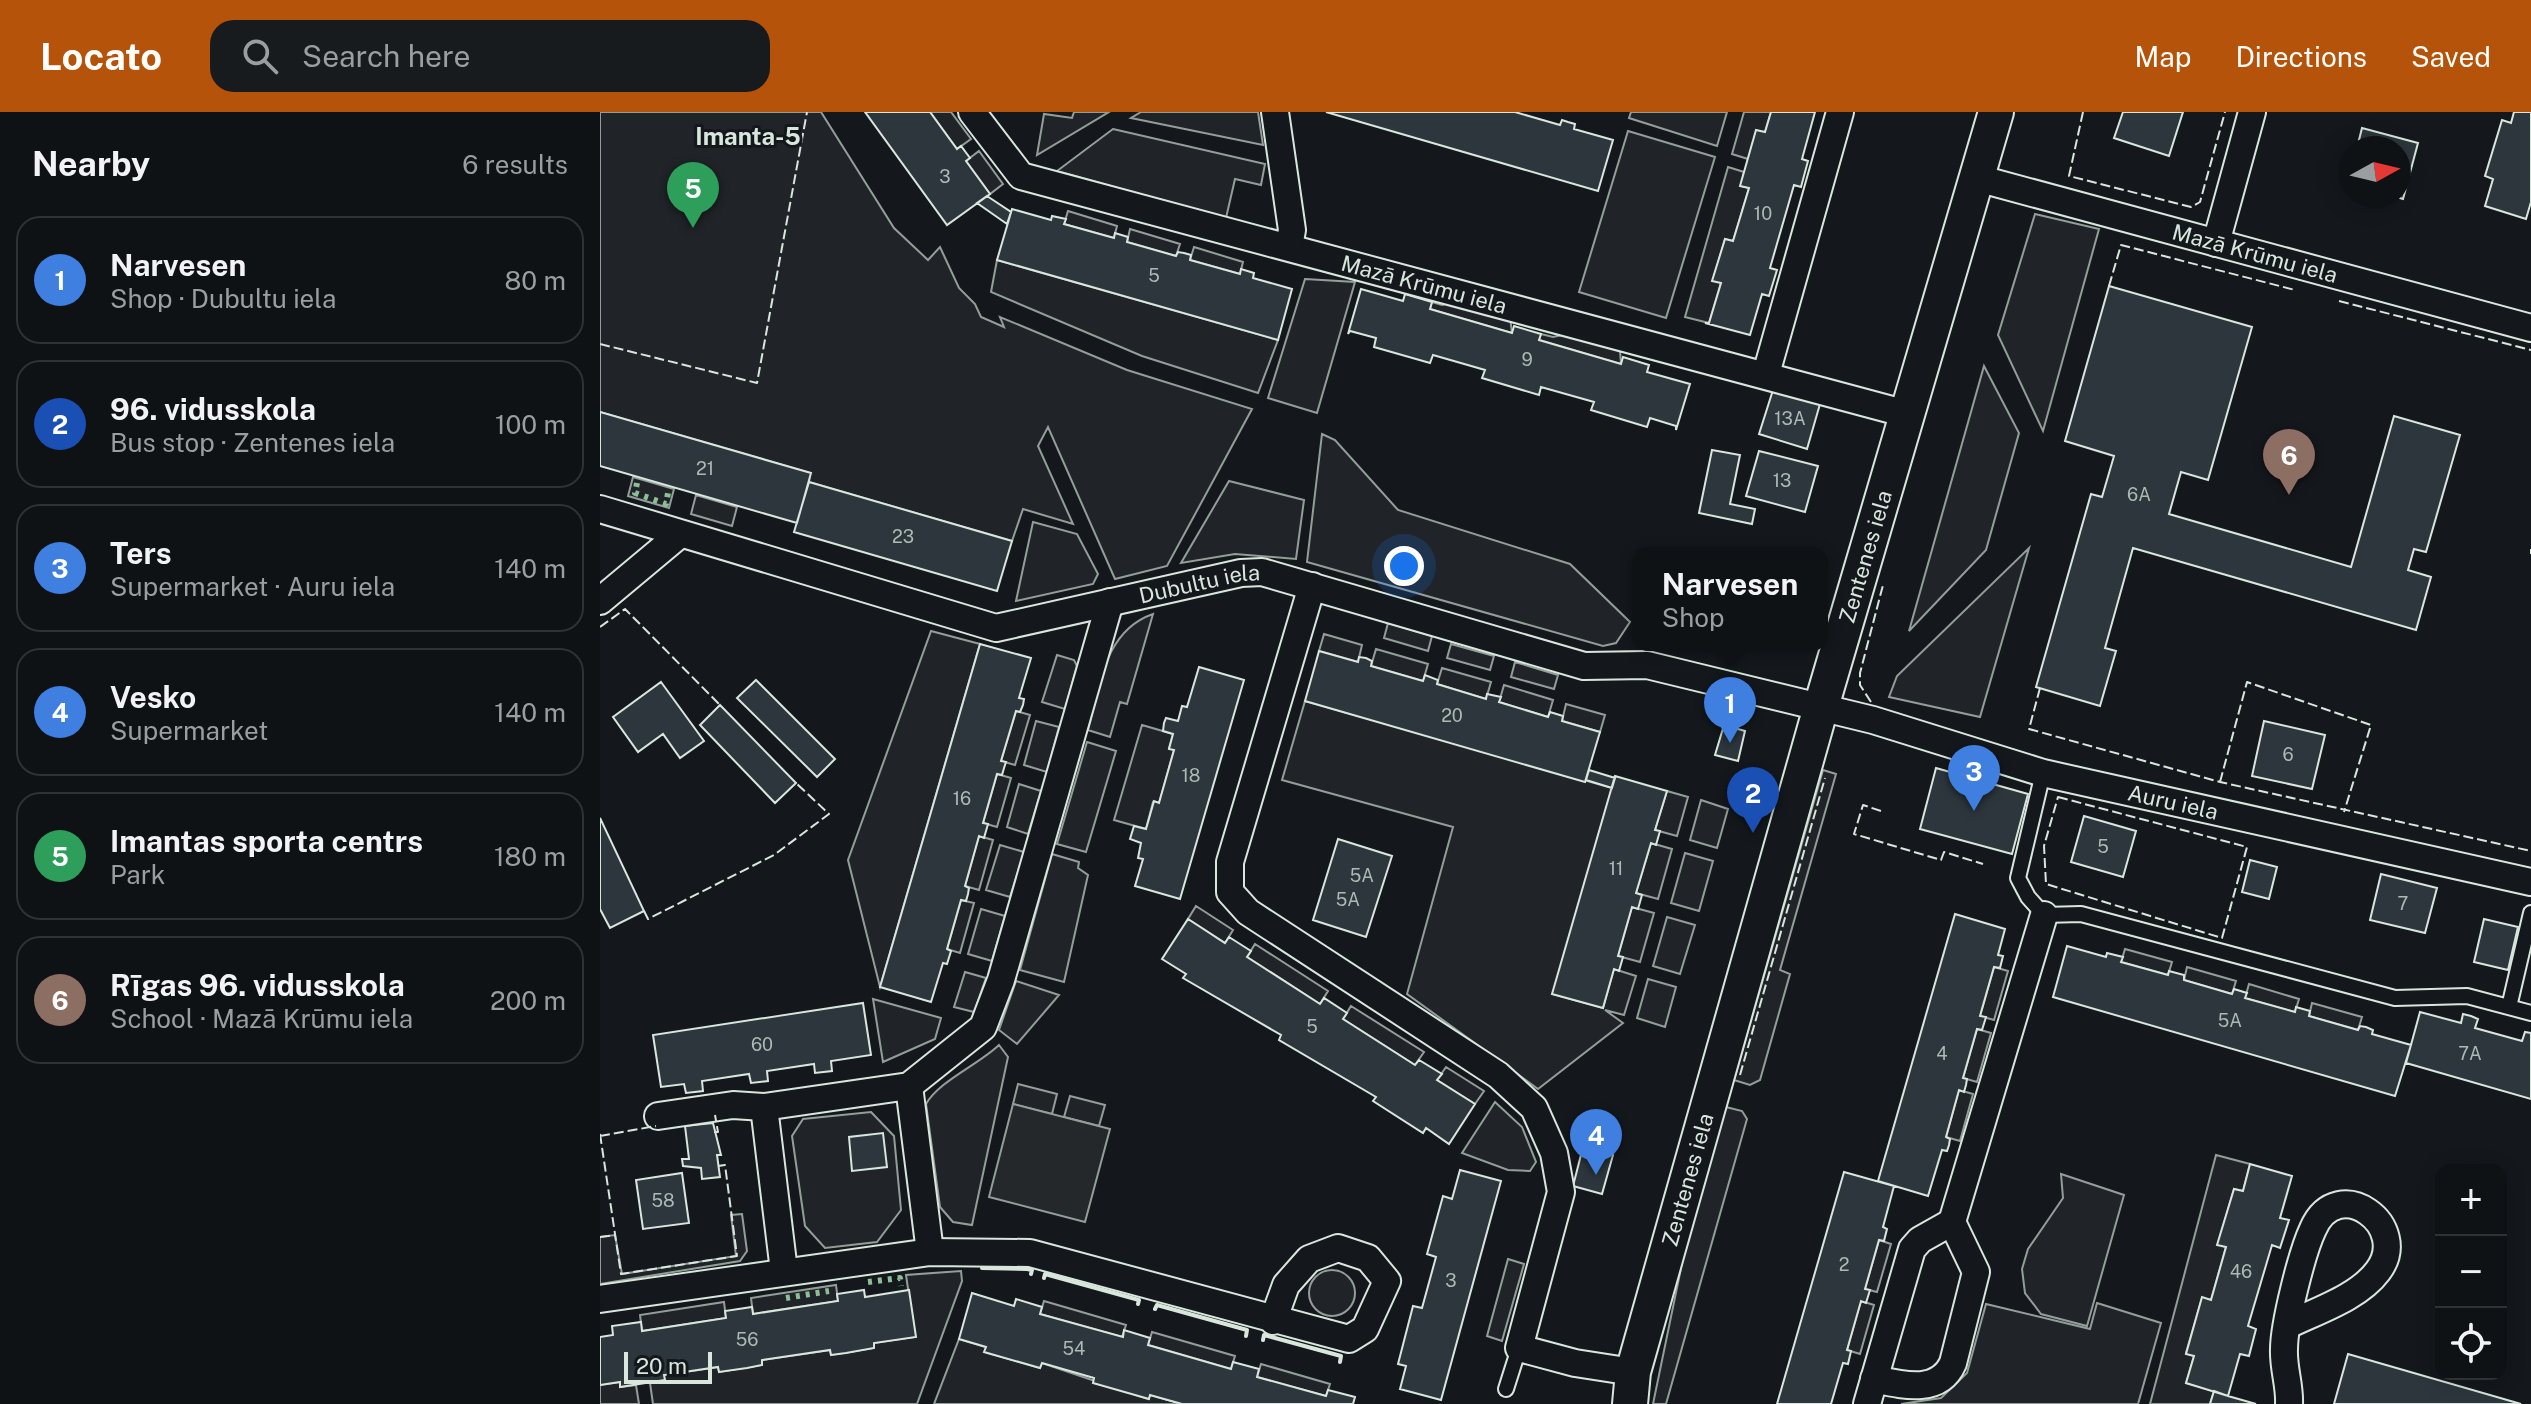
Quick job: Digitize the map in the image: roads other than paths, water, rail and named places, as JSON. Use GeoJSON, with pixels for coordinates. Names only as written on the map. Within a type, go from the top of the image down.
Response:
{"type":"FeatureCollection","features":[{"type":"Feature","properties":{"kind":"street"},"geometry":{"type":"LineString","coordinates":[[1275,112],[1292,230],[1289,247]]}},
{"type":"Feature","properties":{"kind":"street"},"geometry":{"type":"LineString","coordinates":[[1766,374],[1840,112]]}},
{"type":"Feature","properties":{"kind":"street","name":"Zentenes iela"},"geometry":{"type":"LineString","coordinates":[[1605,1404],[1631,1388],[1821,707],[1996,112]]}},
{"type":"Feature","properties":{"kind":"street"},"geometry":{"type":"LineString","coordinates":[[2216,243],[2252,112]]}},
{"type":"Feature","properties":{"kind":"street","name":"Mazā Krūmu iela"},"geometry":{"type":"LineString","coordinates":[[985,119],[1021,176],[1907,414]]}},
{"type":"Feature","properties":{"kind":"street","name":"Mazā Krūmu iela"},"geometry":{"type":"LineString","coordinates":[[1977,178],[2530,323]]}},
{"type":"Feature","properties":{"kind":"street","name":"Dubultu iela"},"geometry":{"type":"LineString","coordinates":[[600,509],[996,628],[1252,571],[1584,666],[1647,665],[1821,707]]}},
{"type":"Feature","properties":{"kind":"street"},"geometry":{"type":"LineString","coordinates":[[600,601],[679,535]]}},
{"type":"Feature","properties":{"kind":"street"},"geometry":{"type":"LineString","coordinates":[[1312,586],[1230,862],[1230,892],[1248,912],[1487,1067],[1534,1108],[1554,1153],[1561,1192],[1519,1348],[1575,1363],[1631,1388]]}},
{"type":"Feature","properties":{"kind":"street"},"geometry":{"type":"LineString","coordinates":[[658,1116],[733,1105],[764,1107],[909,1086],[983,1027],[1001,980],[1110,602]]}},
{"type":"Feature","properties":{"kind":"street","name":"Auru iela"},"geometry":{"type":"LineString","coordinates":[[1821,707],[2043,773],[2531,882]]}},
{"type":"Feature","properties":{"kind":"street"},"geometry":{"type":"LineString","coordinates":[[1952,1222],[1920,1240],[1912,1249],[1871,1392],[1940,1380],[1950,1370],[1976,1272],[1952,1222],[2044,915]]}},
{"type":"Feature","properties":{"kind":"street"},"geometry":{"type":"LineString","coordinates":[[909,1086],[930,1252]]}},
{"type":"Feature","properties":{"kind":"street"},"geometry":{"type":"LineString","coordinates":[[764,1107],[784,1271]]}},
{"type":"Feature","properties":{"kind":"street"},"geometry":{"type":"LineString","coordinates":[[2288,1325],[2354,1291],[2378,1271],[2384,1259],[2383,1235],[2372,1211],[2349,1205],[2322,1215],[2313,1229],[2288,1325],[2284,1346],[2289,1404]]}},
{"type":"Feature","properties":{"kind":"street"},"geometry":{"type":"LineString","coordinates":[[600,1299],[930,1252],[1030,1253],[1273,1321]]}},
{"type":"Feature","properties":{"kind":"lane"},"geometry":{"type":"LineString","coordinates":[[2043,773],[2018,878],[2028,897],[2044,915],[2081,914],[2395,998],[2467,996],[2531,1013]]}},
{"type":"Feature","properties":{"kind":"lane"},"geometry":{"type":"LineString","coordinates":[[2509,1007],[2531,913]]}},
{"type":"Feature","properties":{"kind":"lane"},"geometry":{"type":"LineString","coordinates":[[1506,1389],[1519,1348]]}},
{"type":"Feature","properties":{"kind":"place","name":"Imantas sporta centrs"},"geometry":{"type":"Point","coordinates":[693,228]}},
{"type":"Feature","properties":{"kind":"place","name":"Rīgas 96. vidusskola"},"geometry":{"type":"Point","coordinates":[2289,495]}},
{"type":"Feature","properties":{"kind":"place","name":"Narvesen"},"geometry":{"type":"Point","coordinates":[1730,743]}},
{"type":"Feature","properties":{"kind":"place","name":"Ters"},"geometry":{"type":"Point","coordinates":[1974,811]}},
{"type":"Feature","properties":{"kind":"place","name":"96. vidusskola"},"geometry":{"type":"Point","coordinates":[1753,833]}},
{"type":"Feature","properties":{"kind":"place","name":"Vesko"},"geometry":{"type":"Point","coordinates":[1596,1175]}},
{"type":"Feature","properties":{"kind":"district","name":"Imanta-5"},"geometry":{"type":"Point","coordinates":[748,137]}}]}
